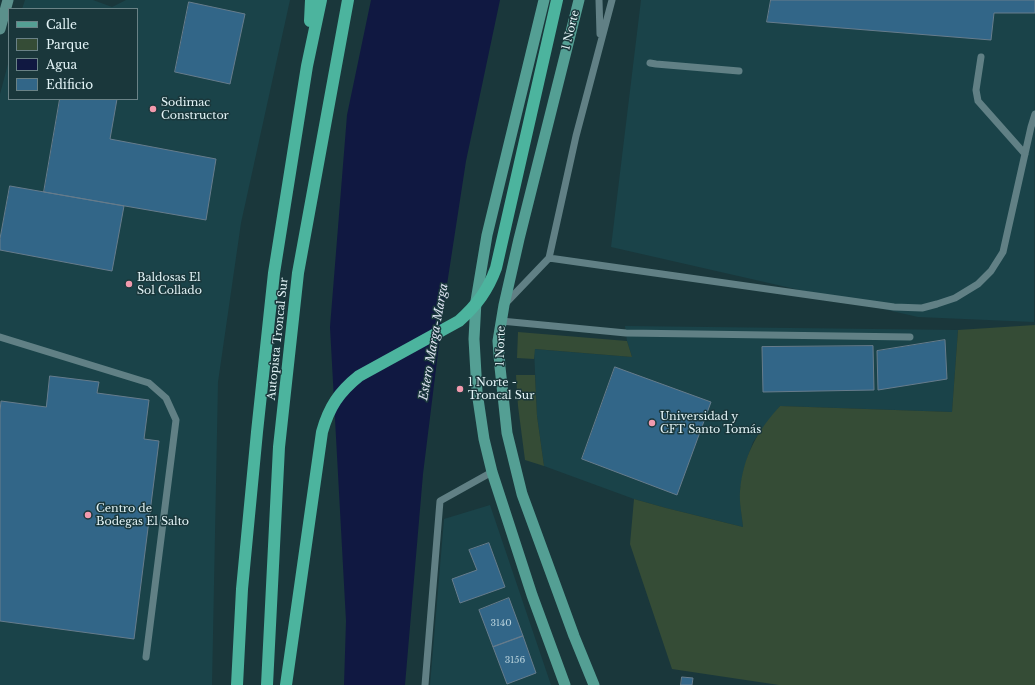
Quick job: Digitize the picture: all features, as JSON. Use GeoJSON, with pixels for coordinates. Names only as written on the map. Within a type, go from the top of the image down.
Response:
{"type":"FeatureCollection","features":[{"type":"Feature","properties":{"kind":"highway"},"geometry":{"type":"LineString","coordinates":[[307,66],[311,0]]}},
{"type":"Feature","properties":{"kind":"highway","name":"Autopista Troncal Sur"},"geometry":{"type":"LineString","coordinates":[[237,685],[242,589],[274,273],[307,66],[321,0]]}},
{"type":"Feature","properties":{"kind":"highway","name":"Autopista Troncal Sur"},"geometry":{"type":"LineString","coordinates":[[267,685],[279,447],[298,273],[348,0]]}},
{"type":"Feature","properties":{"kind":"highway"},"geometry":{"type":"LineString","coordinates":[[286,685],[322,432],[326,418],[332,406],[349,383],[369,369],[459,321],[478,302],[492,280],[557,0]]}},
{"type":"Feature","properties":{"kind":"main road"},"geometry":{"type":"LineString","coordinates":[[0,29],[2,14],[8,0]]}},
{"type":"Feature","properties":{"kind":"main road"},"geometry":{"type":"LineString","coordinates":[[544,0],[487,235],[476,301],[474,339],[477,392],[484,439],[492,472],[532,595],[565,685]]}},
{"type":"Feature","properties":{"kind":"main road","name":"1 Norte"},"geometry":{"type":"LineString","coordinates":[[579,0],[519,239],[498,341],[507,433],[522,494],[574,636],[594,685]]}},
{"type":"Feature","properties":{"kind":"lane"},"geometry":{"type":"LineString","coordinates":[[599,0],[600,42]]}},
{"type":"Feature","properties":{"kind":"lane"},"geometry":{"type":"LineString","coordinates":[[504,306],[549,258],[576,136],[612,0]]}},
{"type":"Feature","properties":{"kind":"lane"},"geometry":{"type":"LineString","coordinates":[[981,57],[976,90],[978,101],[1025,154]]}},
{"type":"Feature","properties":{"kind":"lane"},"geometry":{"type":"LineString","coordinates":[[650,63],[739,71]]}},
{"type":"Feature","properties":{"kind":"lane"},"geometry":{"type":"LineString","coordinates":[[549,258],[894,307],[922,308],[937,304],[955,298],[978,284],[991,271],[1003,252],[1035,114]]}},
{"type":"Feature","properties":{"kind":"lane"},"geometry":{"type":"LineString","coordinates":[[501,321],[626,333],[910,337]]}},
{"type":"Feature","properties":{"kind":"lane"},"geometry":{"type":"LineString","coordinates":[[0,337],[149,382],[166,398],[176,420],[146,657]]}},
{"type":"Feature","properties":{"kind":"lane"},"geometry":{"type":"LineString","coordinates":[[425,685],[440,501],[492,472]]}},
{"type":"Feature","properties":{"kind":"shaded area"},"geometry":{"type":"Polygon","coordinates":[[[25,0],[93,0],[112,7],[126,0],[290,0],[241,223],[218,382],[212,685],[0,685],[0,94],[8,64],[8,100],[138,100],[138,8],[22,8],[25,0]]]}},
{"type":"Feature","properties":{"kind":"shaded area"},"geometry":{"type":"Polygon","coordinates":[[[641,0],[1035,0],[1034,322],[918,317],[611,247],[641,0]]]}},
{"type":"Feature","properties":{"kind":"shaded area","name":"Universidad y CFT Santo Tomás"},"geometry":{"type":"Polygon","coordinates":[[[625,326],[958,330],[952,412],[780,406],[753,442],[748,456],[740,491],[743,527],[666,508],[634,499],[544,466],[537,416],[534,349],[632,357],[627,341],[625,326]]]}},
{"type":"Feature","properties":{"kind":"shaded area"},"geometry":{"type":"Polygon","coordinates":[[[490,505],[551,685],[430,685],[444,519],[490,505]]]}},
{"type":"Feature","properties":{"kind":"green space"},"geometry":{"type":"Polygon","coordinates":[[[1035,325],[1035,685],[779,685],[672,669],[630,544],[634,499],[743,527],[740,496],[744,467],[752,445],[764,425],[780,406],[952,412],[958,330],[1035,325]]]}},
{"type":"Feature","properties":{"kind":"green space"},"geometry":{"type":"Polygon","coordinates":[[[518,332],[627,341],[632,357],[535,349],[534,359],[517,358],[518,332]]]}},
{"type":"Feature","properties":{"kind":"green space"},"geometry":{"type":"Polygon","coordinates":[[[516,375],[535,375],[537,416],[544,466],[525,460],[518,406],[516,375]]]}},
{"type":"Feature","properties":{"kind":"water","name":"Estero Marga-Marga"},"geometry":{"type":"Polygon","coordinates":[[[371,0],[500,0],[466,161],[444,304],[423,474],[405,685],[344,685],[346,621],[330,327],[347,115],[371,0]]]}},
{"type":"Feature","properties":{"kind":"building"},"geometry":{"type":"Polygon","coordinates":[[[771,0],[1035,0],[1035,13],[994,13],[991,40],[767,22],[771,0]]]}},
{"type":"Feature","properties":{"kind":"building"},"geometry":{"type":"Polygon","coordinates":[[[189,2],[245,14],[230,84],[175,72],[189,2]]]}},
{"type":"Feature","properties":{"kind":"building"},"geometry":{"type":"Polygon","coordinates":[[[60,100],[117,100],[110,139],[216,159],[206,220],[44,192],[60,100]]]}},
{"type":"Feature","properties":{"kind":"building"},"geometry":{"type":"Polygon","coordinates":[[[10,186],[124,206],[112,271],[0,250],[0,239],[10,186]]]}},
{"type":"Feature","properties":{"kind":"building"},"geometry":{"type":"Polygon","coordinates":[[[945,340],[947,379],[878,390],[877,351],[945,340]]]}},
{"type":"Feature","properties":{"kind":"building"},"geometry":{"type":"Polygon","coordinates":[[[873,346],[874,390],[763,392],[762,347],[873,346]]]}},
{"type":"Feature","properties":{"kind":"building"},"geometry":{"type":"Polygon","coordinates":[[[615,367],[711,402],[677,495],[582,459],[615,367]]]}},
{"type":"Feature","properties":{"kind":"building"},"geometry":{"type":"Polygon","coordinates":[[[50,376],[99,382],[97,393],[149,400],[144,439],[159,441],[134,639],[0,621],[1,401],[46,407],[50,376]]]}},
{"type":"Feature","properties":{"kind":"building"},"geometry":{"type":"Polygon","coordinates":[[[489,543],[505,587],[460,603],[452,579],[477,570],[469,550],[489,543]]]}},
{"type":"Feature","properties":{"kind":"building"},"geometry":{"type":"Polygon","coordinates":[[[509,598],[523,636],[493,647],[479,610],[509,598]]]}},
{"type":"Feature","properties":{"kind":"building"},"geometry":{"type":"Polygon","coordinates":[[[523,636],[536,673],[507,684],[493,647],[523,636]]]}},
{"type":"Feature","properties":{"kind":"building"},"geometry":{"type":"Polygon","coordinates":[[[682,677],[693,678],[692,685],[681,685],[682,677]]]}},
{"type":"Feature","properties":{"kind":"place","name":"Sodimac Constructor"},"geometry":{"type":"Point","coordinates":[153,109]}},
{"type":"Feature","properties":{"kind":"place","name":"Baldosas El Sol Collado"},"geometry":{"type":"Point","coordinates":[129,284]}},
{"type":"Feature","properties":{"kind":"place","name":"1 Norte - Troncal Sur"},"geometry":{"type":"Point","coordinates":[460,389]}},
{"type":"Feature","properties":{"kind":"place","name":"Universidad y CFT Santo Tomás"},"geometry":{"type":"Point","coordinates":[652,423]}},
{"type":"Feature","properties":{"kind":"place","name":"Centro de Bodegas El Salto"},"geometry":{"type":"Point","coordinates":[88,515]}}]}
